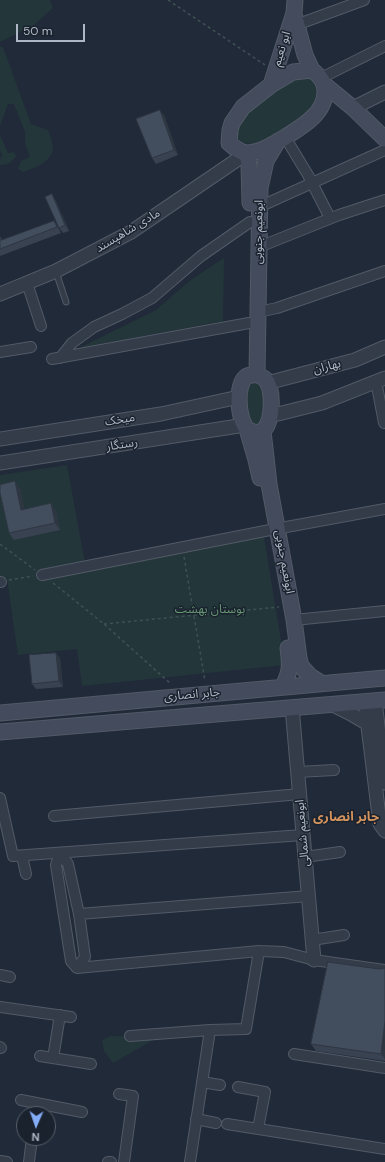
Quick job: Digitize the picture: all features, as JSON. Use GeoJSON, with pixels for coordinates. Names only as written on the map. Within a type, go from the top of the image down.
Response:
{"type":"FeatureCollection","features":[{"type":"Feature","properties":{"kind":"main road","name":"ابو نعیم"},"geometry":{"type":"LineString","coordinates":[[273,78],[295,12]]}},
{"type":"Feature","properties":{"kind":"main road","name":"ابو نعیم"},"geometry":{"type":"LineString","coordinates":[[295,12],[319,78]]}},
{"type":"Feature","properties":{"kind":"main road"},"geometry":{"type":"LineString","coordinates":[[319,78],[325,102],[317,113],[301,127],[263,149],[247,153],[236,150],[229,143],[230,130],[242,107],[273,78],[293,72],[319,78],[385,139]]}},
{"type":"Feature","properties":{"kind":"main road"},"geometry":{"type":"LineString","coordinates":[[317,113],[340,108],[353,108]]}},
{"type":"Feature","properties":{"kind":"main road","name":"ابونعیم جنوبی"},"geometry":{"type":"LineString","coordinates":[[253,317],[259,247],[260,188],[266,161],[282,139]]}},
{"type":"Feature","properties":{"kind":"main road","name":"ابونعیم جنوبی"},"geometry":{"type":"LineString","coordinates":[[247,153],[250,179],[253,317],[257,378]]}},
{"type":"Feature","properties":{"kind":"main road"},"geometry":{"type":"LineString","coordinates":[[257,378],[270,388],[271,413],[270,421],[263,430],[256,433],[246,427],[242,421],[238,404],[241,384],[257,378]]}},
{"type":"Feature","properties":{"kind":"main road","name":"ابونعیم جنوبی"},"geometry":{"type":"LineString","coordinates":[[246,427],[274,529],[294,620],[301,666],[310,676],[321,683]]}},
{"type":"Feature","properties":{"kind":"main road","name":"ابونعیم جنوبی"},"geometry":{"type":"LineString","coordinates":[[263,430],[291,667],[282,686]]}},
{"type":"Feature","properties":{"kind":"main road"},"geometry":{"type":"LineString","coordinates":[[374,679],[375,701]]}},
{"type":"Feature","properties":{"kind":"main road","name":"جابر انصاری"},"geometry":{"type":"LineString","coordinates":[[1,713],[282,686],[374,679]]}},
{"type":"Feature","properties":{"kind":"main road","name":"جابر انصاری"},"geometry":{"type":"LineString","coordinates":[[2,731],[375,701]]}},
{"type":"Feature","properties":{"kind":"street"},"geometry":{"type":"LineString","coordinates":[[295,12],[364,0]]}},
{"type":"Feature","properties":{"kind":"street"},"geometry":{"type":"LineString","coordinates":[[319,78],[385,46]]}},
{"type":"Feature","properties":{"kind":"street"},"geometry":{"type":"LineString","coordinates":[[353,108],[385,92]]}},
{"type":"Feature","properties":{"kind":"street"},"geometry":{"type":"LineString","coordinates":[[282,139],[312,184],[330,218]]}},
{"type":"Feature","properties":{"kind":"street"},"geometry":{"type":"LineString","coordinates":[[260,207],[385,150]]}},
{"type":"Feature","properties":{"kind":"street","name":"مادی شاهپسند"},"geometry":{"type":"LineString","coordinates":[[0,294],[56,271],[131,232],[247,153]]}},
{"type":"Feature","properties":{"kind":"street"},"geometry":{"type":"LineString","coordinates":[[259,247],[330,218],[385,200]]}},
{"type":"Feature","properties":{"kind":"street"},"geometry":{"type":"LineString","coordinates":[[250,222],[201,256],[152,298],[94,327],[72,343],[56,358],[253,317],[385,271]]}},
{"type":"Feature","properties":{"kind":"street"},"geometry":{"type":"LineString","coordinates":[[27,283],[42,326]]}},
{"type":"Feature","properties":{"kind":"street"},"geometry":{"type":"LineString","coordinates":[[0,352],[31,347]]}},
{"type":"Feature","properties":{"kind":"street","name":"بهاران"},"geometry":{"type":"LineString","coordinates":[[257,378],[355,360],[385,347]]}},
{"type":"Feature","properties":{"kind":"street"},"geometry":{"type":"LineString","coordinates":[[271,413],[278,414],[322,403],[381,379],[384,423]]}},
{"type":"Feature","properties":{"kind":"street","name":"میخک"},"geometry":{"type":"LineString","coordinates":[[0,438],[161,414],[239,397]]}},
{"type":"Feature","properties":{"kind":"street","name":"رستگار"},"geometry":{"type":"LineString","coordinates":[[0,464],[246,427]]}},
{"type":"Feature","properties":{"kind":"street"},"geometry":{"type":"LineString","coordinates":[[42,575],[274,529],[385,510]]}},
{"type":"Feature","properties":{"kind":"street"},"geometry":{"type":"LineString","coordinates":[[294,620],[385,611]]}},
{"type":"Feature","properties":{"kind":"street"},"geometry":{"type":"LineString","coordinates":[[375,701],[385,783]]}},
{"type":"Feature","properties":{"kind":"street"},"geometry":{"type":"LineString","coordinates":[[331,704],[351,714],[377,721]]}},
{"type":"Feature","properties":{"kind":"street","name":"ابونعیم شمالی"},"geometry":{"type":"LineString","coordinates":[[292,707],[314,960]]}},
{"type":"Feature","properties":{"kind":"street"},"geometry":{"type":"LineString","coordinates":[[377,721],[380,824],[385,831]]}},
{"type":"Feature","properties":{"kind":"street"},"geometry":{"type":"LineString","coordinates":[[298,772],[334,770]]}},
{"type":"Feature","properties":{"kind":"street"},"geometry":{"type":"LineString","coordinates":[[54,816],[300,794]]}},
{"type":"Feature","properties":{"kind":"street"},"geometry":{"type":"LineString","coordinates":[[0,798],[13,856],[303,835]]}},
{"type":"Feature","properties":{"kind":"street"},"geometry":{"type":"LineString","coordinates":[[305,856],[340,852]]}},
{"type":"Feature","properties":{"kind":"street"},"geometry":{"type":"LineString","coordinates":[[60,853],[68,864],[79,918],[85,957],[78,968]]}},
{"type":"Feature","properties":{"kind":"street"},"geometry":{"type":"LineString","coordinates":[[60,853],[56,865],[70,961],[78,968],[259,951],[284,952],[314,960],[385,970]]}},
{"type":"Feature","properties":{"kind":"street"},"geometry":{"type":"LineString","coordinates":[[22,856],[26,874]]}},
{"type":"Feature","properties":{"kind":"street"},"geometry":{"type":"LineString","coordinates":[[59,889],[73,886]]}},
{"type":"Feature","properties":{"kind":"street"},"geometry":{"type":"LineString","coordinates":[[65,924],[79,918],[309,896]]}},
{"type":"Feature","properties":{"kind":"street"},"geometry":{"type":"LineString","coordinates":[[312,940],[344,935]]}},
{"type":"Feature","properties":{"kind":"street"},"geometry":{"type":"LineString","coordinates":[[130,1036],[246,1029],[259,951]]}},
{"type":"Feature","properties":{"kind":"street"},"geometry":{"type":"LineString","coordinates":[[0,975],[10,977]]}},
{"type":"Feature","properties":{"kind":"street"},"geometry":{"type":"LineString","coordinates":[[0,1007],[71,1017]]}},
{"type":"Feature","properties":{"kind":"street"},"geometry":{"type":"LineString","coordinates":[[53,1058],[60,1015]]}},
{"type":"Feature","properties":{"kind":"street"},"geometry":{"type":"LineString","coordinates":[[190,1162],[210,1030]]}},
{"type":"Feature","properties":{"kind":"street"},"geometry":{"type":"LineString","coordinates":[[294,1054],[385,1068]]}},
{"type":"Feature","properties":{"kind":"street"},"geometry":{"type":"LineString","coordinates":[[40,1056],[91,1064]]}},
{"type":"Feature","properties":{"kind":"street"},"geometry":{"type":"LineString","coordinates":[[202,1082],[220,1085]]}},
{"type":"Feature","properties":{"kind":"street"},"geometry":{"type":"LineString","coordinates":[[238,1087],[266,1092],[258,1129]]}},
{"type":"Feature","properties":{"kind":"street"},"geometry":{"type":"LineString","coordinates":[[119,1094],[133,1096],[124,1162]]}},
{"type":"Feature","properties":{"kind":"street"},"geometry":{"type":"LineString","coordinates":[[21,1100],[82,1112]]}},
{"type":"Feature","properties":{"kind":"street"},"geometry":{"type":"LineString","coordinates":[[196,1119],[216,1123]]}},
{"type":"Feature","properties":{"kind":"street"},"geometry":{"type":"LineString","coordinates":[[228,1124],[385,1149]]}},
{"type":"Feature","properties":{"kind":"street"},"geometry":{"type":"LineString","coordinates":[[29,1162],[31,1146]]}},
{"type":"Feature","properties":{"kind":"street"},"geometry":{"type":"LineString","coordinates":[[0,1161],[7,1162]]}},
{"type":"Feature","properties":{"kind":"lane"},"geometry":{"type":"LineString","coordinates":[[56,271],[66,302]]}},
{"type":"Feature","properties":{"kind":"path"},"geometry":{"type":"LineString","coordinates":[[168,0],[273,78]]}},
{"type":"Feature","properties":{"kind":"path"},"geometry":{"type":"LineString","coordinates":[[0,544],[76,601],[184,695]]}},
{"type":"Feature","properties":{"kind":"path"},"geometry":{"type":"LineString","coordinates":[[184,552],[204,674]]}},
{"type":"Feature","properties":{"kind":"path"},"geometry":{"type":"LineString","coordinates":[[1,582],[42,575]]}},
{"type":"Feature","properties":{"kind":"path"},"geometry":{"type":"LineString","coordinates":[[104,624],[276,607]]}},
{"type":"Feature","properties":{"kind":"green space"},"geometry":{"type":"Polygon","coordinates":[[[0,0],[50,0],[53,8],[34,25],[0,42],[0,0]]]}},
{"type":"Feature","properties":{"kind":"green space"},"geometry":{"type":"Polygon","coordinates":[[[0,46],[3,47],[31,124],[48,130],[53,146],[52,152],[47,160],[38,166],[23,172],[18,169],[21,161],[30,157],[25,142],[25,132],[14,104],[8,104],[0,126],[0,46]]]}},
{"type":"Feature","properties":{"kind":"green space"},"geometry":{"type":"Polygon","coordinates":[[[305,76],[316,81],[321,92],[309,114],[267,138],[253,144],[243,143],[236,137],[236,127],[241,115],[291,78],[305,76]]]}},
{"type":"Feature","properties":{"kind":"green space"},"geometry":{"type":"Polygon","coordinates":[[[0,135],[8,153],[14,152],[16,156],[10,163],[0,165],[0,158],[2,155],[0,150],[0,135]]]}},
{"type":"Feature","properties":{"kind":"green space"},"geometry":{"type":"Polygon","coordinates":[[[224,258],[223,321],[79,348],[156,310],[192,279],[224,258]]]}},
{"type":"Feature","properties":{"kind":"green space"},"geometry":{"type":"Polygon","coordinates":[[[255,382],[266,386],[265,423],[254,427],[246,416],[246,388],[255,382]]]}},
{"type":"Feature","properties":{"kind":"green space","name":"بوستان بهشت"},"geometry":{"type":"Polygon","coordinates":[[[67,465],[85,563],[43,578],[264,537],[285,665],[82,686],[77,649],[18,655],[7,578],[0,579],[0,475],[67,465]]]}},
{"type":"Feature","properties":{"kind":"green space"},"geometry":{"type":"Polygon","coordinates":[[[111,1036],[158,1037],[113,1063],[104,1051],[102,1040],[111,1036]]]}},
{"type":"Feature","properties":{"kind":"building"},"geometry":{"type":"Polygon","coordinates":[[[160,110],[174,150],[152,158],[136,119],[160,110]]]}},
{"type":"Feature","properties":{"kind":"building"},"geometry":{"type":"Polygon","coordinates":[[[52,194],[65,225],[59,228],[45,197],[52,194]]]}},
{"type":"Feature","properties":{"kind":"building"},"geometry":{"type":"Polygon","coordinates":[[[54,221],[57,227],[0,249],[0,239],[1,240],[54,221]]]}},
{"type":"Feature","properties":{"kind":"building"},"geometry":{"type":"Polygon","coordinates":[[[15,481],[21,510],[51,503],[55,523],[9,533],[0,493],[0,485],[15,481]]]}},
{"type":"Feature","properties":{"kind":"building"},"geometry":{"type":"Polygon","coordinates":[[[56,653],[59,681],[32,684],[29,655],[56,653]]]}},
{"type":"Feature","properties":{"kind":"building"},"geometry":{"type":"Polygon","coordinates":[[[328,962],[379,969],[385,968],[385,1021],[381,1054],[311,1044],[328,962]]]}},
{"type":"Feature","properties":{"kind":"district","name":"جابر انصاری"},"geometry":{"type":"Point","coordinates":[346,818]}}]}
